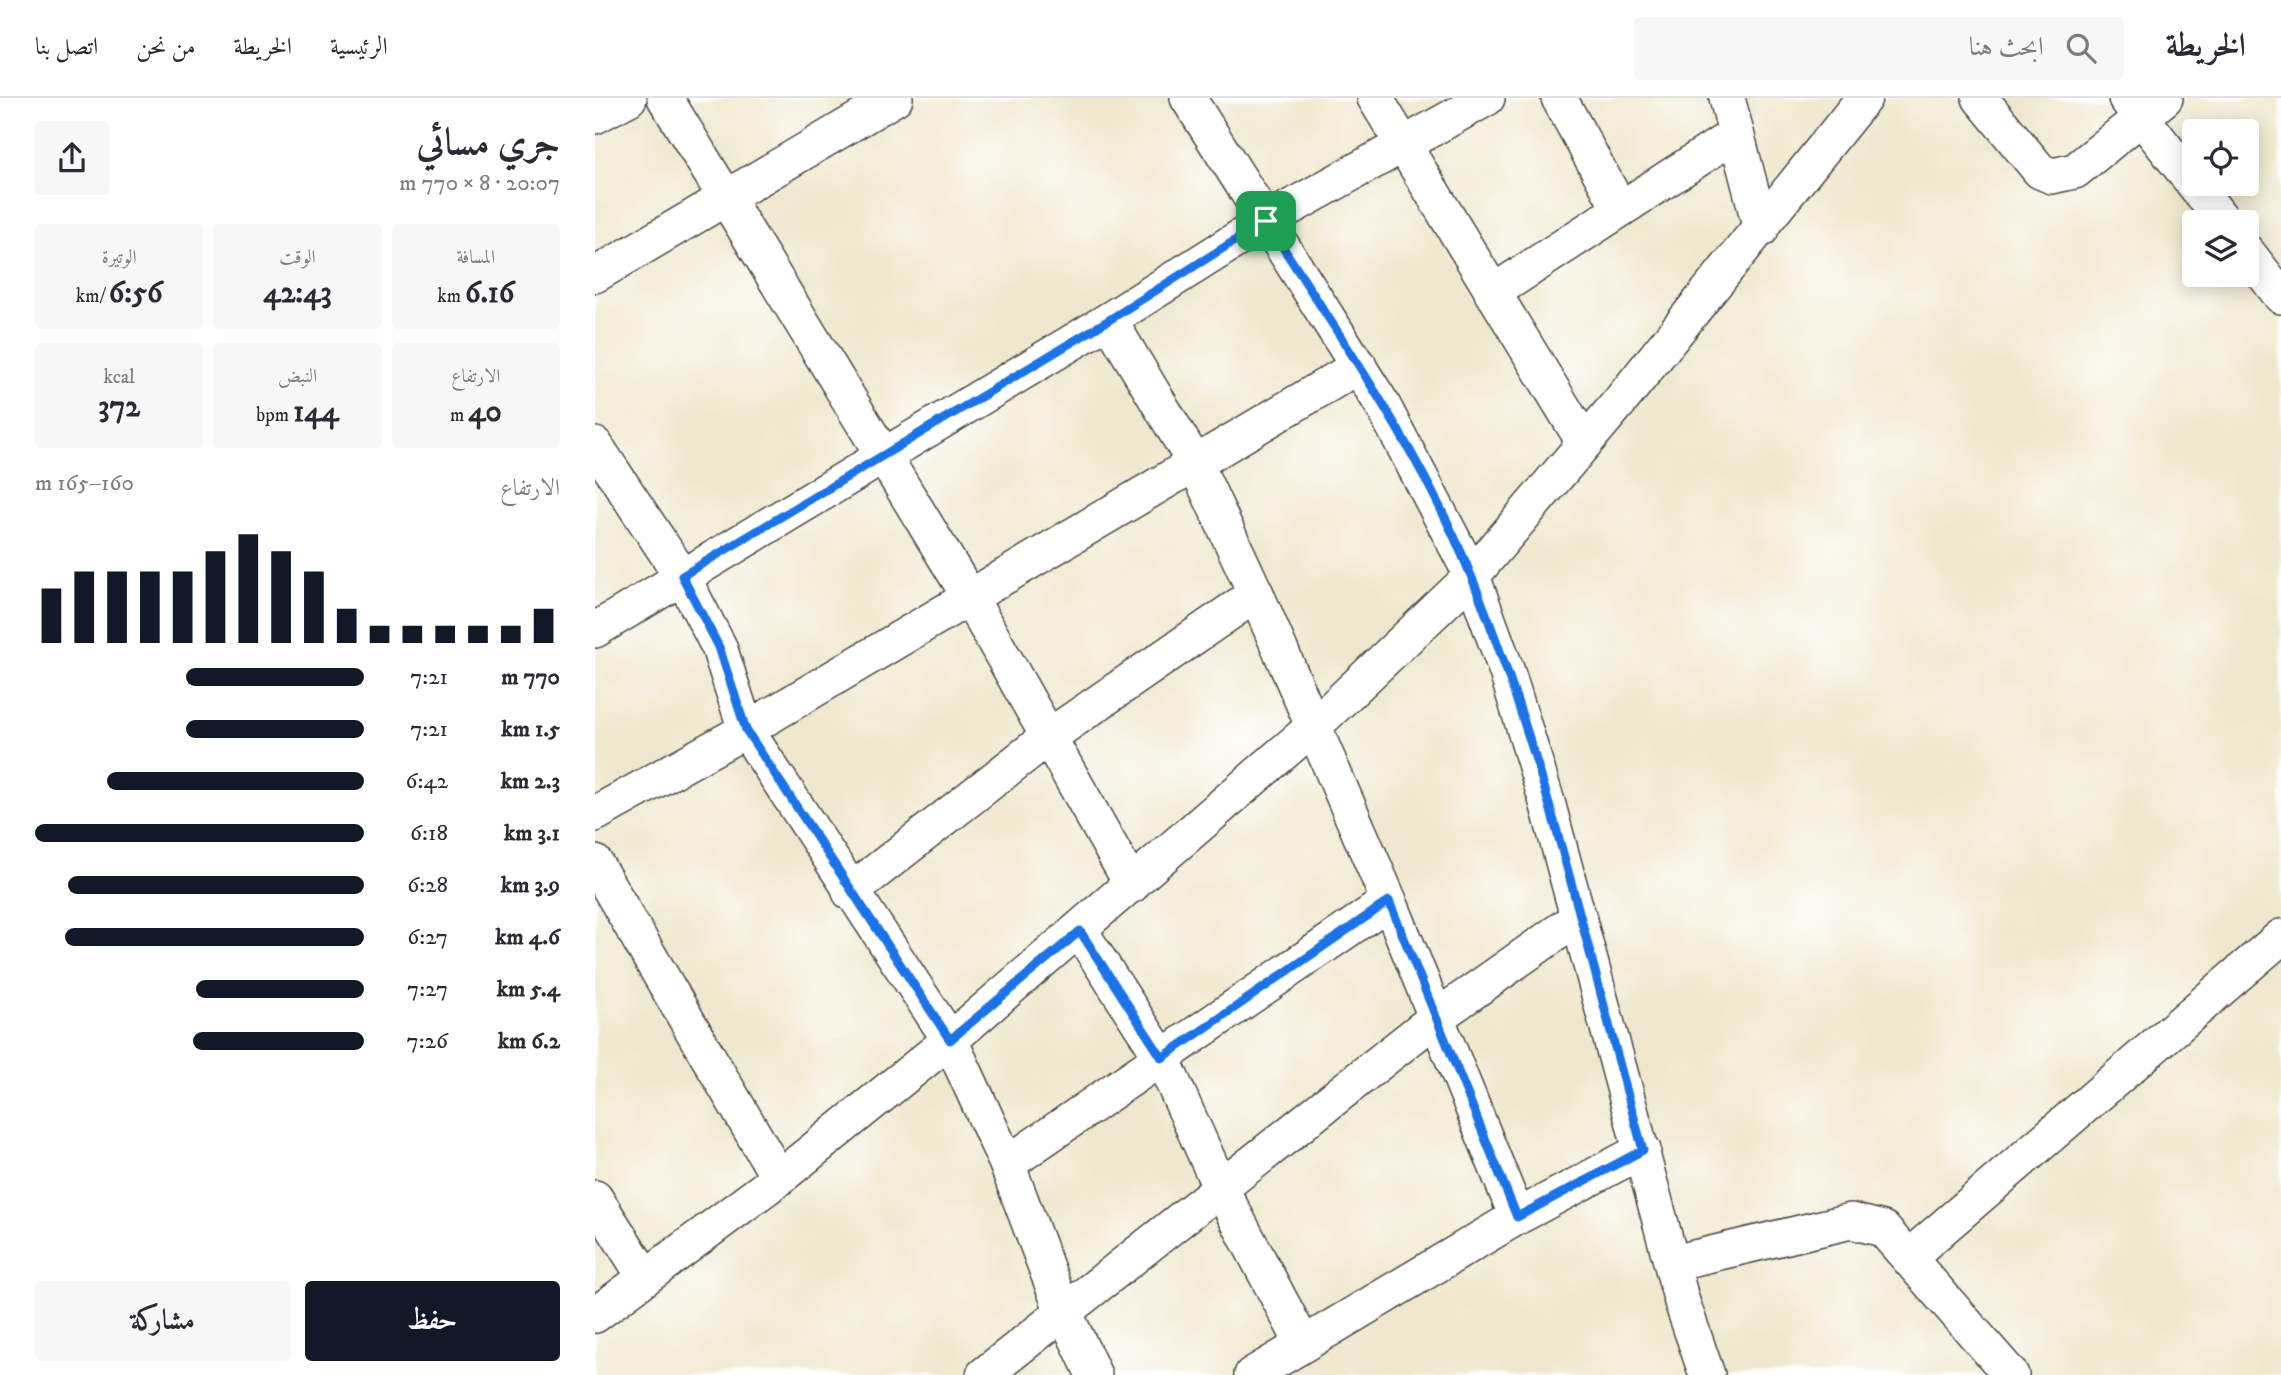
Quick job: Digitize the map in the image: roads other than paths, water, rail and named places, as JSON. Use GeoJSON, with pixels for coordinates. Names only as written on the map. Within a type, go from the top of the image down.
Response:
{"type":"FeatureCollection","features":[{"type":"Feature","properties":{"kind":"street"},"geometry":{"type":"LineString","coordinates":[[595,116],[629,98]]}},
{"type":"Feature","properties":{"kind":"street"},"geometry":{"type":"LineString","coordinates":[[665,98],[969,596],[1132,885]]}},
{"type":"Feature","properties":{"kind":"street"},"geometry":{"type":"LineString","coordinates":[[595,275],[895,98]]}},
{"type":"Feature","properties":{"kind":"street"},"geometry":{"type":"LineString","coordinates":[[1188,98],[1359,366],[1414,461],[1472,576],[1507,672],[1579,917],[1695,1344],[1707,1375]]}},
{"type":"Feature","properties":{"kind":"street"},"geometry":{"type":"LineString","coordinates":[[1375,98],[1584,442]]}},
{"type":"Feature","properties":{"kind":"street"},"geometry":{"type":"LineString","coordinates":[[595,630],[1109,320],[1266,221],[1487,98]]}},
{"type":"Feature","properties":{"kind":"street"},"geometry":{"type":"LineString","coordinates":[[1559,98],[1620,209]]}},
{"type":"Feature","properties":{"kind":"street"},"geometry":{"type":"LineString","coordinates":[[1727,98],[1761,229]]}},
{"type":"Feature","properties":{"kind":"street"},"geometry":{"type":"LineString","coordinates":[[595,1315],[779,1178],[1080,931],[1313,727],[1472,576],[1761,229],[1864,98]]}},
{"type":"Feature","properties":{"kind":"street"},"geometry":{"type":"LineString","coordinates":[[1980,98],[2040,171],[2052,176],[2075,170],[2144,105],[2216,210]]}},
{"type":"Feature","properties":{"kind":"street"},"geometry":{"type":"LineString","coordinates":[[1492,293],[1736,134]]}},
{"type":"Feature","properties":{"kind":"street"},"geometry":{"type":"LineString","coordinates":[[2259,268],[2281,296]]}},
{"type":"Feature","properties":{"kind":"street"},"geometry":{"type":"LineString","coordinates":[[1109,320],[1196,465],[1256,594],[1389,901],[1517,1217]]}},
{"type":"Feature","properties":{"kind":"street"},"geometry":{"type":"LineString","coordinates":[[595,814],[746,730],[1359,366]]}},
{"type":"Feature","properties":{"kind":"street"},"geometry":{"type":"LineString","coordinates":[[595,445],[682,576],[719,647],[746,730],[850,892],[950,1040],[1007,1164],[1064,1310],[1094,1375]]}},
{"type":"Feature","properties":{"kind":"street"},"geometry":{"type":"LineString","coordinates":[[850,892],[1047,738],[1256,594]]}},
{"type":"Feature","properties":{"kind":"street"},"geometry":{"type":"LineString","coordinates":[[595,863],[779,1178]]}},
{"type":"Feature","properties":{"kind":"street"},"geometry":{"type":"LineString","coordinates":[[1007,1164],[1389,901]]}},
{"type":"Feature","properties":{"kind":"street"},"geometry":{"type":"LineString","coordinates":[[984,1375],[1437,1017],[1579,917]]}},
{"type":"Feature","properties":{"kind":"street"},"geometry":{"type":"LineString","coordinates":[[1080,931],[1162,1058],[1221,1189],[1303,1344]]}},
{"type":"Feature","properties":{"kind":"street"},"geometry":{"type":"LineString","coordinates":[[1910,1256],[2281,937]]}},
{"type":"Feature","properties":{"kind":"street"},"geometry":{"type":"LineString","coordinates":[[1252,1375],[1517,1217],[1643,1150]]}},
{"type":"Feature","properties":{"kind":"street"},"geometry":{"type":"LineString","coordinates":[[595,1198],[645,1277]]}},
{"type":"Feature","properties":{"kind":"street"},"geometry":{"type":"LineString","coordinates":[[1672,1263],[1851,1221],[1883,1229],[1910,1256],[2011,1375]]}}]}
